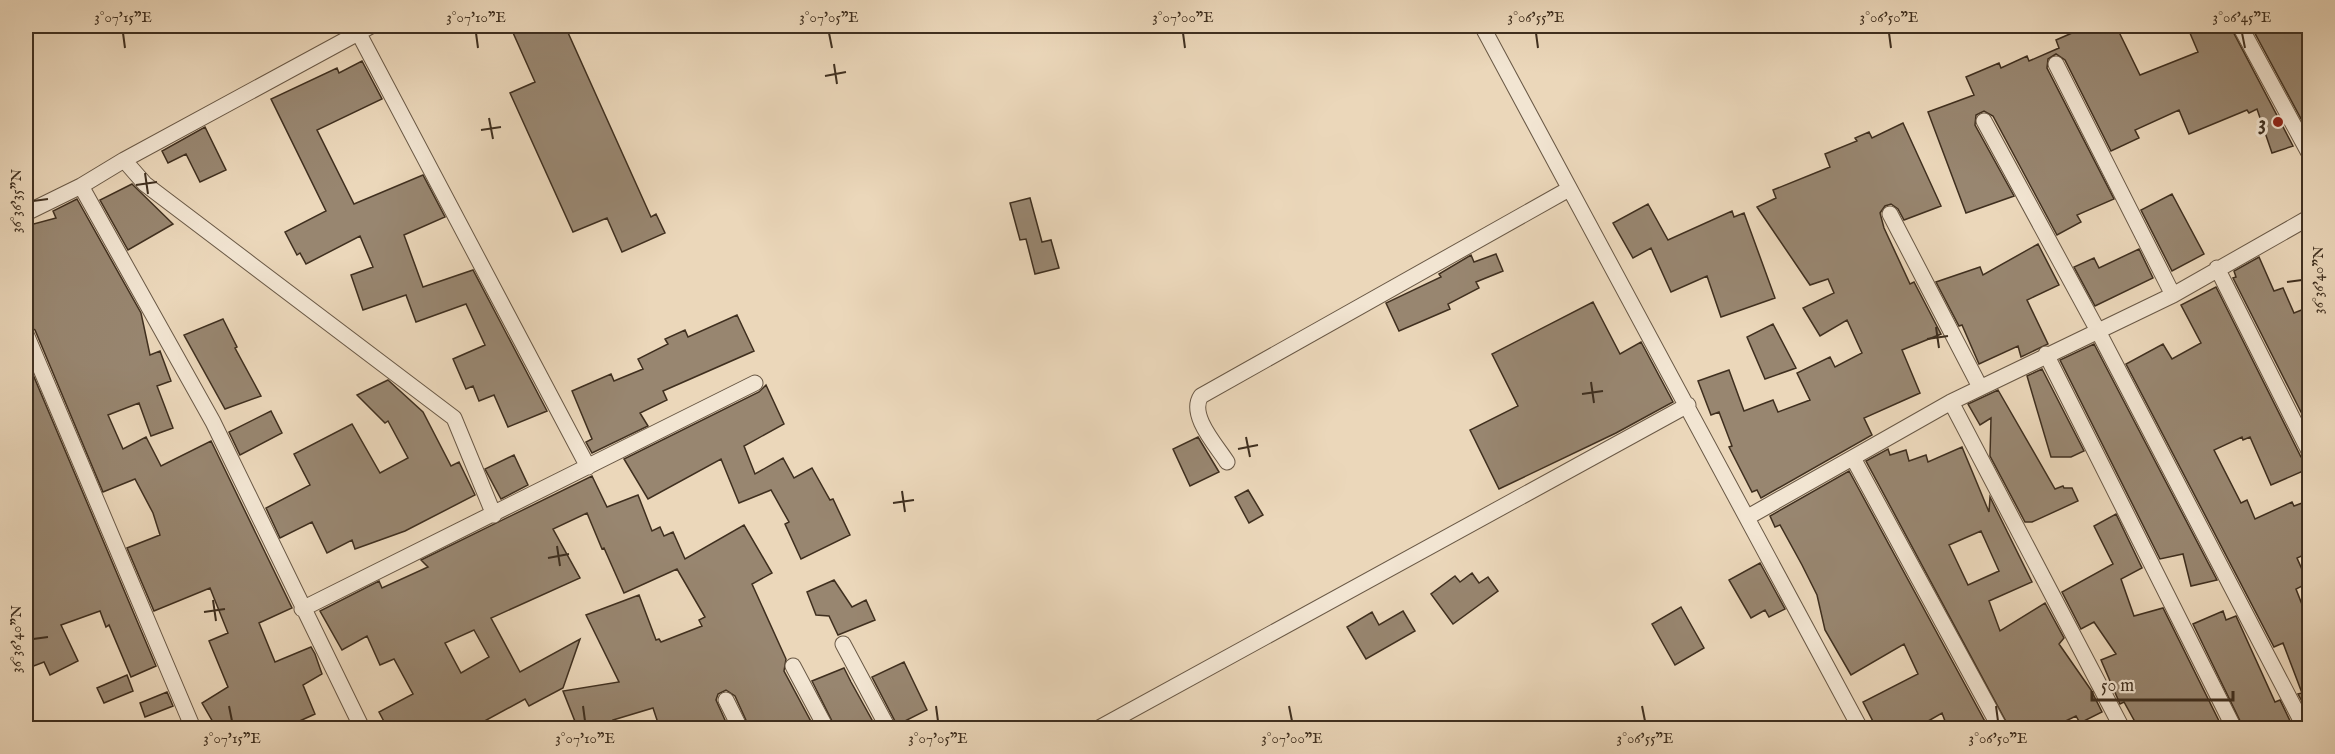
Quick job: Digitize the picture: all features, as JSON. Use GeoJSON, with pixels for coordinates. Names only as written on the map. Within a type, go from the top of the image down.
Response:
{"type":"FeatureCollection","features":[{"type":"Feature","properties":{"kind":"street"},"geometry":{"type":"LineString","coordinates":[[1482,26],[1688,405],[1860,729]]}},
{"type":"Feature","properties":{"kind":"street"},"geometry":{"type":"LineString","coordinates":[[2240,26],[2310,155]]}},
{"type":"Feature","properties":{"kind":"street"},"geometry":{"type":"LineString","coordinates":[[26,213],[81,186],[124,160],[365,29],[588,467]]}},
{"type":"Feature","properties":{"kind":"street"},"geometry":{"type":"LineString","coordinates":[[2056,64],[2173,295]]}},
{"type":"Feature","properties":{"kind":"street"},"geometry":{"type":"LineString","coordinates":[[1984,121],[2098,331],[2305,729]]}},
{"type":"Feature","properties":{"kind":"street"},"geometry":{"type":"LineString","coordinates":[[124,160],[145,184],[454,418],[494,515]]}},
{"type":"Feature","properties":{"kind":"street"},"geometry":{"type":"LineString","coordinates":[[81,186],[213,422],[362,729]]}},
{"type":"Feature","properties":{"kind":"street"},"geometry":{"type":"LineString","coordinates":[[1227,462],[1198,415],[1197,402],[1201,396],[1569,189]]}},
{"type":"Feature","properties":{"kind":"street"},"geometry":{"type":"LineString","coordinates":[[1890,214],[1980,387]]}},
{"type":"Feature","properties":{"kind":"street"},"geometry":{"type":"LineString","coordinates":[[1748,517],[1951,402],[2046,354],[2173,295],[2310,217]]}},
{"type":"Feature","properties":{"kind":"street"},"geometry":{"type":"LineString","coordinates":[[2217,268],[2310,453]]}},
{"type":"Feature","properties":{"kind":"street"},"geometry":{"type":"LineString","coordinates":[[26,334],[193,729]]}},
{"type":"Feature","properties":{"kind":"street"},"geometry":{"type":"LineString","coordinates":[[2046,354],[2234,729]]}},
{"type":"Feature","properties":{"kind":"street"},"geometry":{"type":"LineString","coordinates":[[302,609],[755,383]]}},
{"type":"Feature","properties":{"kind":"street"},"geometry":{"type":"LineString","coordinates":[[1951,402],[2122,729]]}},
{"type":"Feature","properties":{"kind":"street"},"geometry":{"type":"LineString","coordinates":[[1099,729],[1688,405]]}},
{"type":"Feature","properties":{"kind":"street"},"geometry":{"type":"LineString","coordinates":[[1853,458],[2000,729]]}},
{"type":"Feature","properties":{"kind":"street"},"geometry":{"type":"LineString","coordinates":[[843,644],[888,729]]}},
{"type":"Feature","properties":{"kind":"street"},"geometry":{"type":"LineString","coordinates":[[793,666],[826,729]]}},
{"type":"Feature","properties":{"kind":"street"},"geometry":{"type":"LineString","coordinates":[[726,700],[741,729]]}},
{"type":"Feature","properties":{"kind":"building"},"geometry":{"type":"Polygon","coordinates":[[[510,26],[565,26],[651,217],[656,214],[665,233],[622,252],[607,218],[573,232],[510,93],[535,82],[510,26]]]}},
{"type":"Feature","properties":{"kind":"building"},"geometry":{"type":"Polygon","coordinates":[[[2088,26],[2116,26],[2140,75],[2198,52],[2187,26],[2230,26],[2293,146],[2272,153],[2257,109],[2249,113],[2247,110],[2189,134],[2179,110],[2135,130],[2139,138],[2111,151],[2065,60],[2056,54],[2048,59],[2047,68],[2114,199],[2077,215],[2081,222],[2057,235],[1993,116],[1984,111],[1976,115],[1975,125],[2014,196],[1966,213],[1928,112],[1974,95],[1966,77],[1999,63],[2001,68],[2027,56],[2029,61],[2059,48],[2056,40],[2088,26]]]}},
{"type":"Feature","properties":{"kind":"building"},"geometry":{"type":"Polygon","coordinates":[[[2251,26],[2303,26],[2310,38],[2310,126],[2306,128],[2251,26]]]}},
{"type":"Feature","properties":{"kind":"building"},"geometry":{"type":"Polygon","coordinates":[[[362,61],[382,99],[317,130],[354,204],[423,175],[445,217],[404,235],[423,287],[473,270],[547,411],[508,427],[494,395],[479,401],[473,386],[466,389],[453,359],[485,345],[466,304],[416,322],[406,295],[363,310],[351,275],[373,267],[360,236],[306,264],[300,253],[297,255],[285,232],[326,211],[271,99],[337,68],[339,73],[362,61]]]}},
{"type":"Feature","properties":{"kind":"building"},"geometry":{"type":"Polygon","coordinates":[[[1903,123],[1941,206],[1904,220],[1898,209],[1891,204],[1885,206],[1880,213],[1884,228],[1910,284],[1914,282],[1941,334],[1902,350],[1920,393],[1864,418],[1872,435],[1761,498],[1757,490],[1752,492],[1729,447],[1732,446],[1719,412],[1711,415],[1698,381],[1729,370],[1744,411],[1773,400],[1778,412],[1810,400],[1797,373],[1830,357],[1835,367],[1862,353],[1847,320],[1820,336],[1803,308],[1834,293],[1828,279],[1810,285],[1757,207],[1776,198],[1773,190],[1830,167],[1825,154],[1857,141],[1855,138],[1869,132],[1872,138],[1903,123]]]}},
{"type":"Feature","properties":{"kind":"building"},"geometry":{"type":"Polygon","coordinates":[[[205,127],[226,170],[200,182],[186,154],[168,163],[162,151],[205,127]]]}},
{"type":"Feature","properties":{"kind":"building"},"geometry":{"type":"Polygon","coordinates":[[[132,184],[173,224],[128,250],[100,200],[132,184]]]}},
{"type":"Feature","properties":{"kind":"building"},"geometry":{"type":"Polygon","coordinates":[[[2172,194],[2204,254],[2172,271],[2141,210],[2172,194]]]}},
{"type":"Feature","properties":{"kind":"building"},"geometry":{"type":"Polygon","coordinates":[[[1030,198],[1042,242],[1051,240],[1059,268],[1035,274],[1026,239],[1020,240],[1010,203],[1030,198]]]}},
{"type":"Feature","properties":{"kind":"building"},"geometry":{"type":"Polygon","coordinates":[[[77,199],[141,313],[150,355],[160,351],[171,381],[157,386],[173,428],[151,436],[139,403],[108,415],[123,449],[146,437],[161,466],[211,441],[292,608],[259,623],[275,662],[311,647],[315,654],[322,674],[303,685],[315,714],[282,729],[217,729],[202,703],[228,687],[209,641],[228,633],[210,588],[154,611],[127,548],[160,535],[153,513],[135,479],[103,492],[35,330],[26,324],[26,226],[56,218],[53,211],[77,199]]]}},
{"type":"Feature","properties":{"kind":"building"},"geometry":{"type":"Polygon","coordinates":[[[1648,204],[1668,240],[1732,211],[1734,217],[1744,213],[1775,298],[1721,317],[1707,276],[1671,292],[1651,248],[1633,258],[1613,223],[1648,204]]]}},
{"type":"Feature","properties":{"kind":"building"},"geometry":{"type":"Polygon","coordinates":[[[2038,244],[2059,285],[2027,300],[2048,344],[2021,357],[2018,346],[1979,364],[1962,325],[1959,326],[1936,282],[1980,267],[1983,275],[2038,244]]]}},
{"type":"Feature","properties":{"kind":"building"},"geometry":{"type":"Polygon","coordinates":[[[2139,249],[2153,278],[2095,306],[2074,267],[2094,258],[2099,268],[2139,249]]]}},
{"type":"Feature","properties":{"kind":"building"},"geometry":{"type":"Polygon","coordinates":[[[1496,254],[1503,271],[1476,282],[1479,288],[1448,304],[1450,309],[1399,331],[1386,303],[1441,277],[1439,274],[1471,255],[1474,262],[1496,254]]]}},
{"type":"Feature","properties":{"kind":"building"},"geometry":{"type":"Polygon","coordinates":[[[2259,257],[2274,291],[2283,288],[2294,313],[2304,309],[2310,323],[2310,412],[2302,414],[2233,278],[2236,277],[2234,271],[2259,257]]]}},
{"type":"Feature","properties":{"kind":"building"},"geometry":{"type":"Polygon","coordinates":[[[2216,287],[2301,457],[2310,463],[2310,468],[2271,485],[2250,437],[2243,440],[2242,437],[2214,450],[2241,503],[2247,500],[2255,519],[2292,502],[2294,506],[2310,500],[2310,552],[2297,558],[2308,583],[2296,589],[2310,625],[2310,716],[2298,694],[2302,693],[2283,643],[2274,647],[2126,364],[2163,344],[2172,359],[2201,343],[2181,305],[2216,287]]]}},
{"type":"Feature","properties":{"kind":"building"},"geometry":{"type":"Polygon","coordinates":[[[1593,302],[1620,354],[1641,342],[1673,402],[1616,433],[1499,489],[1470,430],[1518,406],[1492,354],[1593,302]]]}},
{"type":"Feature","properties":{"kind":"building"},"geometry":{"type":"Polygon","coordinates":[[[737,315],[754,351],[663,391],[667,400],[640,413],[648,426],[592,453],[586,442],[592,439],[572,391],[611,374],[614,381],[643,369],[638,359],[668,344],[665,339],[685,330],[688,337],[737,315]]]}},
{"type":"Feature","properties":{"kind":"building"},"geometry":{"type":"Polygon","coordinates":[[[223,319],[237,347],[235,348],[261,396],[225,409],[184,335],[223,319]]]}},
{"type":"Feature","properties":{"kind":"building"},"geometry":{"type":"Polygon","coordinates":[[[1773,324],[1796,368],[1765,379],[1747,337],[1773,324]]]}},
{"type":"Feature","properties":{"kind":"building"},"geometry":{"type":"Polygon","coordinates":[[[2094,344],[2217,580],[2191,586],[2183,554],[2160,559],[2060,360],[2094,344]]]}},
{"type":"Feature","properties":{"kind":"building"},"geometry":{"type":"Polygon","coordinates":[[[26,358],[156,666],[131,677],[109,625],[106,627],[100,611],[61,625],[78,661],[50,675],[44,662],[26,669],[26,358]]]}},
{"type":"Feature","properties":{"kind":"building"},"geometry":{"type":"Polygon","coordinates":[[[2042,369],[2084,451],[2071,457],[2051,457],[2027,376],[2042,369]]]}},
{"type":"Feature","properties":{"kind":"building"},"geometry":{"type":"Polygon","coordinates":[[[388,380],[423,412],[451,466],[459,462],[475,495],[405,531],[355,549],[352,540],[327,553],[312,522],[280,538],[266,508],[310,485],[294,454],[352,424],[380,473],[408,458],[388,421],[385,423],[357,395],[388,380]]]}},
{"type":"Feature","properties":{"kind":"building"},"geometry":{"type":"Polygon","coordinates":[[[766,385],[784,424],[744,446],[755,474],[783,458],[794,478],[812,468],[830,500],[833,499],[850,535],[801,559],[785,524],[789,522],[771,490],[739,503],[721,459],[648,499],[624,459],[759,392],[766,385]]]}},
{"type":"Feature","properties":{"kind":"building"},"geometry":{"type":"Polygon","coordinates":[[[1998,390],[2055,489],[2063,486],[2072,488],[2078,501],[2032,522],[2025,522],[1990,456],[1991,418],[1980,425],[1968,404],[1998,390]]]}},
{"type":"Feature","properties":{"kind":"building"},"geometry":{"type":"Polygon","coordinates":[[[271,411],[282,433],[240,455],[229,432],[271,411]]]}},
{"type":"Feature","properties":{"kind":"building"},"geometry":{"type":"Polygon","coordinates":[[[1198,437],[1219,472],[1190,486],[1173,449],[1198,437]]]}},
{"type":"Feature","properties":{"kind":"building"},"geometry":{"type":"Polygon","coordinates":[[[1962,447],[1989,512],[1990,497],[2032,582],[1989,601],[2000,631],[2045,603],[2064,638],[2059,644],[2091,690],[2102,712],[2080,723],[2076,716],[2049,729],[2010,729],[1866,461],[1888,449],[1890,455],[1906,450],[1909,461],[1926,455],[1928,462],[1962,447]],[[1981,531],[1949,545],[1968,585],[1999,571],[1981,531]]]}},
{"type":"Feature","properties":{"kind":"building"},"geometry":{"type":"Polygon","coordinates":[[[514,455],[528,485],[501,499],[485,469],[514,455]]]}},
{"type":"Feature","properties":{"kind":"building"},"geometry":{"type":"Polygon","coordinates":[[[1849,471],[1988,727],[1948,729],[1942,713],[1923,724],[1921,722],[1908,729],[1877,729],[1863,702],[1918,674],[1904,644],[1851,675],[1825,630],[1817,595],[1802,565],[1780,525],[1775,527],[1770,516],[1849,471]]]}},
{"type":"Feature","properties":{"kind":"building"},"geometry":{"type":"Polygon","coordinates":[[[592,476],[607,507],[638,495],[652,531],[660,527],[664,536],[673,532],[685,559],[744,525],[772,573],[752,584],[786,659],[784,671],[815,729],[750,729],[735,696],[726,690],[718,694],[716,700],[729,729],[660,729],[653,708],[613,720],[615,725],[606,729],[578,729],[563,691],[619,682],[586,615],[639,595],[656,640],[659,639],[661,642],[702,626],[699,620],[705,617],[677,569],[624,593],[587,513],[553,529],[580,578],[491,618],[520,672],[580,639],[563,688],[529,706],[525,699],[470,729],[388,729],[379,712],[413,694],[394,659],[380,665],[367,636],[342,650],[320,611],[379,581],[382,588],[428,567],[421,560],[592,476]],[[474,630],[445,643],[461,673],[489,657],[474,630]]]}},
{"type":"Feature","properties":{"kind":"building"},"geometry":{"type":"Polygon","coordinates":[[[1248,490],[1263,515],[1249,523],[1235,497],[1248,490]]]}},
{"type":"Feature","properties":{"kind":"building"},"geometry":{"type":"Polygon","coordinates":[[[2116,514],[2142,568],[2121,579],[2134,616],[2163,608],[2223,729],[2139,729],[2124,702],[2120,704],[2101,660],[2116,654],[2094,622],[2081,629],[2062,592],[2113,564],[2094,526],[2116,514]]]}},
{"type":"Feature","properties":{"kind":"building"},"geometry":{"type":"Polygon","coordinates":[[[1760,563],[1785,609],[1769,617],[1765,610],[1751,618],[1729,580],[1760,563]]]}},
{"type":"Feature","properties":{"kind":"building"},"geometry":{"type":"Polygon","coordinates":[[[1472,573],[1479,583],[1488,577],[1498,591],[1453,624],[1431,594],[1455,576],[1460,582],[1472,573]]]}},
{"type":"Feature","properties":{"kind":"building"},"geometry":{"type":"Polygon","coordinates":[[[834,580],[852,607],[866,600],[875,620],[838,635],[829,616],[816,615],[807,592],[834,580]]]}},
{"type":"Feature","properties":{"kind":"building"},"geometry":{"type":"Polygon","coordinates":[[[1681,607],[1704,648],[1675,665],[1652,624],[1681,607]]]}},
{"type":"Feature","properties":{"kind":"building"},"geometry":{"type":"Polygon","coordinates":[[[1403,611],[1415,631],[1366,659],[1347,627],[1372,612],[1379,625],[1403,611]]]}},
{"type":"Feature","properties":{"kind":"building"},"geometry":{"type":"Polygon","coordinates":[[[2223,611],[2226,620],[2236,616],[2275,702],[2280,700],[2294,729],[2244,729],[2193,624],[2223,611]]]}},
{"type":"Feature","properties":{"kind":"building"},"geometry":{"type":"Polygon","coordinates":[[[904,662],[927,710],[897,725],[872,677],[904,662]]]}},
{"type":"Feature","properties":{"kind":"building"},"geometry":{"type":"Polygon","coordinates":[[[844,668],[877,729],[836,729],[812,681],[844,668]]]}},
{"type":"Feature","properties":{"kind":"building"},"geometry":{"type":"Polygon","coordinates":[[[127,675],[133,691],[104,703],[97,688],[127,675]]]}},
{"type":"Feature","properties":{"kind":"building"},"geometry":{"type":"Polygon","coordinates":[[[167,692],[173,706],[145,717],[140,703],[167,692]]]}},
{"type":"Feature","properties":{"kind":"place","name":"3"},"geometry":{"type":"Point","coordinates":[2278,122]}}]}
